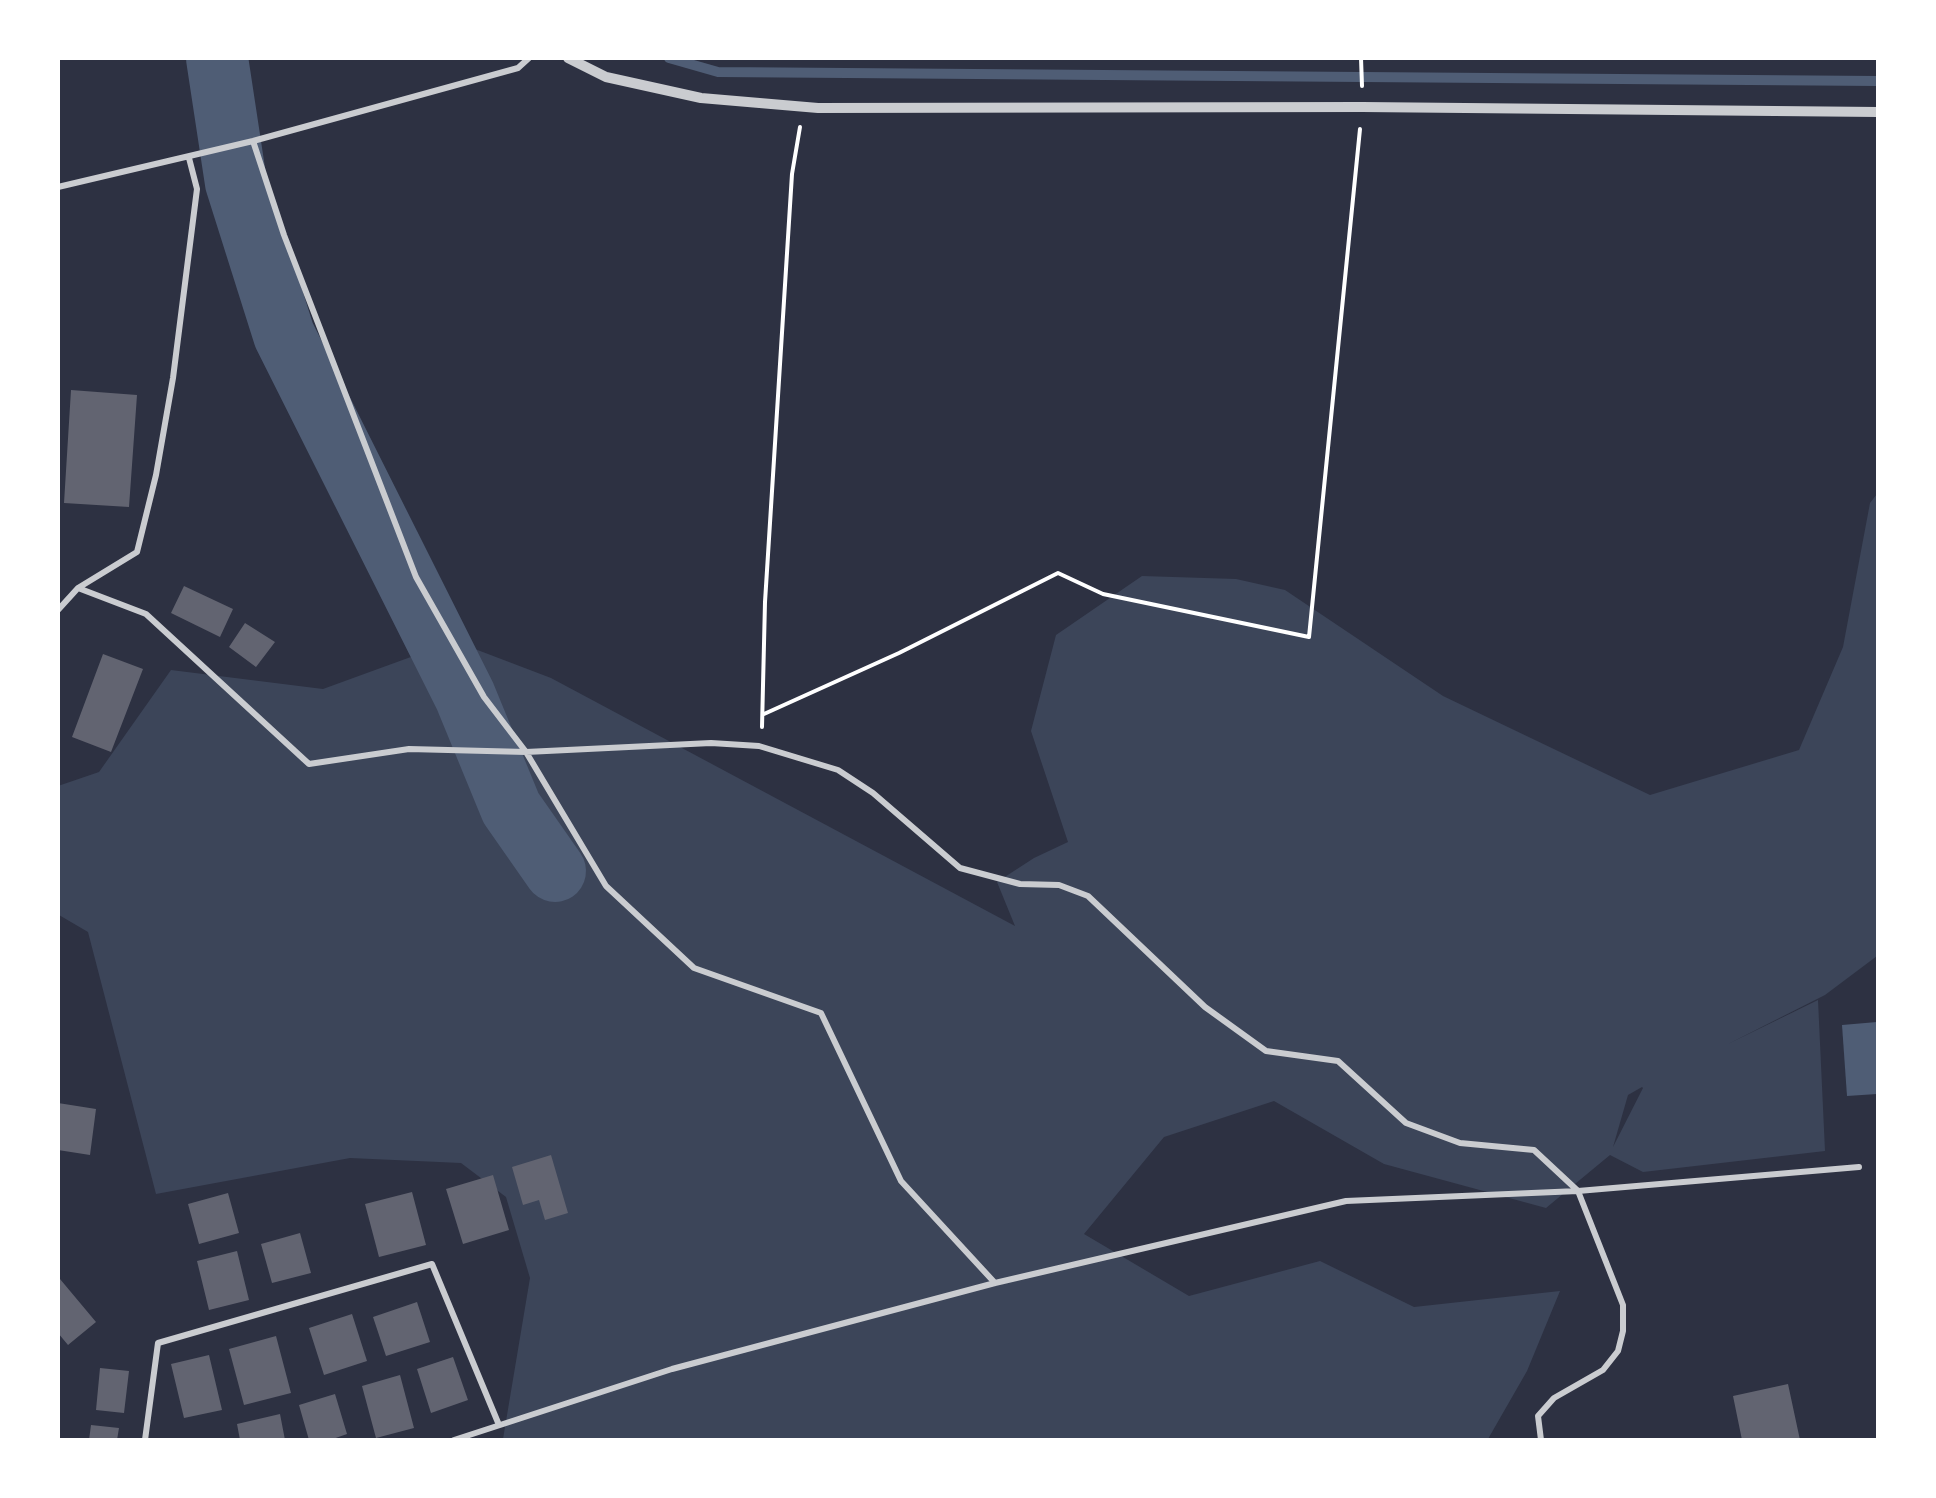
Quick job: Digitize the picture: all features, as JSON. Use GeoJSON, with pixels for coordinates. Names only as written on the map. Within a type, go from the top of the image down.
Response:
{"type":"FeatureCollection","features":[{"type":"Feature","properties":{"kind":"street"},"geometry":{"type":"LineString","coordinates":[[58,187],[189,158],[253,141],[518,68],[529,58]]}},
{"type":"Feature","properties":{"kind":"street"},"geometry":{"type":"LineString","coordinates":[[568,58],[606,77],[701,98],[803,106],[1362,107],[1878,112]]}},
{"type":"Feature","properties":{"kind":"street"},"geometry":{"type":"LineString","coordinates":[[253,141],[284,235],[416,578],[484,697],[526,752],[606,886],[694,968],[821,1013],[901,1181],[995,1283]]}},
{"type":"Feature","properties":{"kind":"street"},"geometry":{"type":"LineString","coordinates":[[58,610],[78,588],[137,552],[156,475],[173,378],[197,189],[189,158]]}},
{"type":"Feature","properties":{"kind":"street"},"geometry":{"type":"LineString","coordinates":[[78,588],[146,614],[309,764],[410,749],[526,752],[711,743],[749,745],[838,770],[873,793],[960,868],[1020,884],[1059,885],[1088,896],[1205,1007],[1266,1051],[1338,1061],[1406,1123],[1460,1143],[1534,1150],[1578,1191],[1623,1305],[1623,1331],[1618,1351],[1603,1370],[1554,1398],[1538,1416],[1541,1440]]}},
{"type":"Feature","properties":{"kind":"street"},"geometry":{"type":"LineString","coordinates":[[454,1440],[672,1370],[995,1283],[1346,1201],[1578,1191],[1859,1167]]}},
{"type":"Feature","properties":{"kind":"street"},"geometry":{"type":"LineString","coordinates":[[145,1440],[158,1343],[432,1264],[499,1425]]}},
{"type":"Feature","properties":{"kind":"path"},"geometry":{"type":"LineString","coordinates":[[803,106],[792,174],[765,602],[764,714],[899,653],[1058,573],[1103,594],[1309,637],[1362,107]]}},
{"type":"Feature","properties":{"kind":"shaded area"},"geometry":{"type":"Polygon","coordinates":[[[1877,494],[1877,956],[1825,995],[1728,1044],[1818,1000],[1825,1151],[1643,1172],[1610,1155],[1546,1208],[1384,1164],[1274,1101],[1164,1137],[1084,1234],[1189,1296],[1320,1261],[1414,1307],[1560,1291],[1527,1371],[1488,1439],[503,1439],[530,1278],[506,1197],[461,1163],[350,1158],[156,1194],[88,932],[59,915],[58,786],[99,772],[171,670],[323,689],[419,654],[467,646],[551,678],[1015,926],[997,882],[1034,858],[1068,842],[1031,731],[1056,635],[1142,576],[1236,579],[1285,590],[1443,696],[1650,795],[1799,750],[1843,647],[1870,503],[1877,494]],[[1643,1088],[1628,1095],[1613,1147],[1643,1088]]]}},
{"type":"Feature","properties":{"kind":"shaded area"},"geometry":{"type":"Polygon","coordinates":[[[1877,1022],[1877,1094],[1847,1096],[1842,1025],[1877,1022]]]}},
{"type":"Feature","properties":{"kind":"building"},"geometry":{"type":"Polygon","coordinates":[[[71,390],[137,395],[129,507],[64,503],[71,390]]]}},
{"type":"Feature","properties":{"kind":"building"},"geometry":{"type":"Polygon","coordinates":[[[184,586],[233,609],[220,637],[171,613],[184,586]]]}},
{"type":"Feature","properties":{"kind":"building"},"geometry":{"type":"Polygon","coordinates":[[[245,623],[275,642],[256,667],[229,647],[245,623]]]}},
{"type":"Feature","properties":{"kind":"building"},"geometry":{"type":"Polygon","coordinates":[[[103,654],[143,669],[111,752],[72,737],[103,654]]]}},
{"type":"Feature","properties":{"kind":"building"},"geometry":{"type":"Polygon","coordinates":[[[58,1103],[96,1109],[90,1155],[58,1150],[58,1103]]]}},
{"type":"Feature","properties":{"kind":"building"},"geometry":{"type":"Polygon","coordinates":[[[551,1155],[568,1213],[545,1220],[539,1200],[523,1205],[512,1167],[551,1155]]]}},
{"type":"Feature","properties":{"kind":"building"},"geometry":{"type":"Polygon","coordinates":[[[493,1175],[509,1230],[463,1244],[446,1189],[493,1175]]]}},
{"type":"Feature","properties":{"kind":"building"},"geometry":{"type":"Polygon","coordinates":[[[412,1192],[426,1245],[379,1257],[365,1204],[412,1192]]]}},
{"type":"Feature","properties":{"kind":"building"},"geometry":{"type":"Polygon","coordinates":[[[228,1193],[239,1233],[199,1244],[188,1204],[228,1193]]]}},
{"type":"Feature","properties":{"kind":"building"},"geometry":{"type":"Polygon","coordinates":[[[300,1233],[311,1273],[272,1283],[261,1244],[300,1233]]]}},
{"type":"Feature","properties":{"kind":"building"},"geometry":{"type":"Polygon","coordinates":[[[237,1251],[249,1300],[209,1310],[197,1261],[237,1251]]]}},
{"type":"Feature","properties":{"kind":"building"},"geometry":{"type":"Polygon","coordinates":[[[60,1279],[96,1322],[68,1345],[58,1333],[60,1279]]]}},
{"type":"Feature","properties":{"kind":"building"},"geometry":{"type":"Polygon","coordinates":[[[417,1302],[430,1342],[386,1356],[373,1317],[417,1302]]]}},
{"type":"Feature","properties":{"kind":"building"},"geometry":{"type":"Polygon","coordinates":[[[352,1314],[367,1361],[324,1375],[309,1328],[352,1314]]]}},
{"type":"Feature","properties":{"kind":"building"},"geometry":{"type":"Polygon","coordinates":[[[276,1336],[291,1393],[244,1405],[229,1349],[276,1336]]]}},
{"type":"Feature","properties":{"kind":"building"},"geometry":{"type":"Polygon","coordinates":[[[209,1355],[222,1410],[184,1418],[171,1364],[209,1355]]]}},
{"type":"Feature","properties":{"kind":"building"},"geometry":{"type":"Polygon","coordinates":[[[453,1357],[468,1400],[431,1413],[417,1369],[453,1357]]]}},
{"type":"Feature","properties":{"kind":"building"},"geometry":{"type":"Polygon","coordinates":[[[100,1368],[129,1371],[124,1413],[96,1410],[100,1368]]]}},
{"type":"Feature","properties":{"kind":"building"},"geometry":{"type":"Polygon","coordinates":[[[400,1375],[414,1428],[376,1438],[362,1386],[400,1375]]]}},
{"type":"Feature","properties":{"kind":"building"},"geometry":{"type":"Polygon","coordinates":[[[1788,1384],[1800,1440],[1742,1440],[1733,1396],[1788,1384]]]}},
{"type":"Feature","properties":{"kind":"building"},"geometry":{"type":"Polygon","coordinates":[[[335,1394],[347,1434],[330,1440],[309,1440],[299,1405],[335,1394]]]}},
{"type":"Feature","properties":{"kind":"building"},"geometry":{"type":"Polygon","coordinates":[[[280,1414],[285,1440],[240,1440],[237,1424],[280,1414]]]}},
{"type":"Feature","properties":{"kind":"building"},"geometry":{"type":"Polygon","coordinates":[[[91,1425],[119,1428],[117,1440],[89,1440],[91,1425]]]}},
{"type":"Feature","properties":{"kind":"waterway"},"geometry":{"type":"LineString","coordinates":[[217,58],[236,183],[284,335],[465,696],[511,808],[555,871]]}},
{"type":"Feature","properties":{"kind":"waterway"},"geometry":{"type":"LineString","coordinates":[[669,58],[718,72],[1878,81]]}}]}
